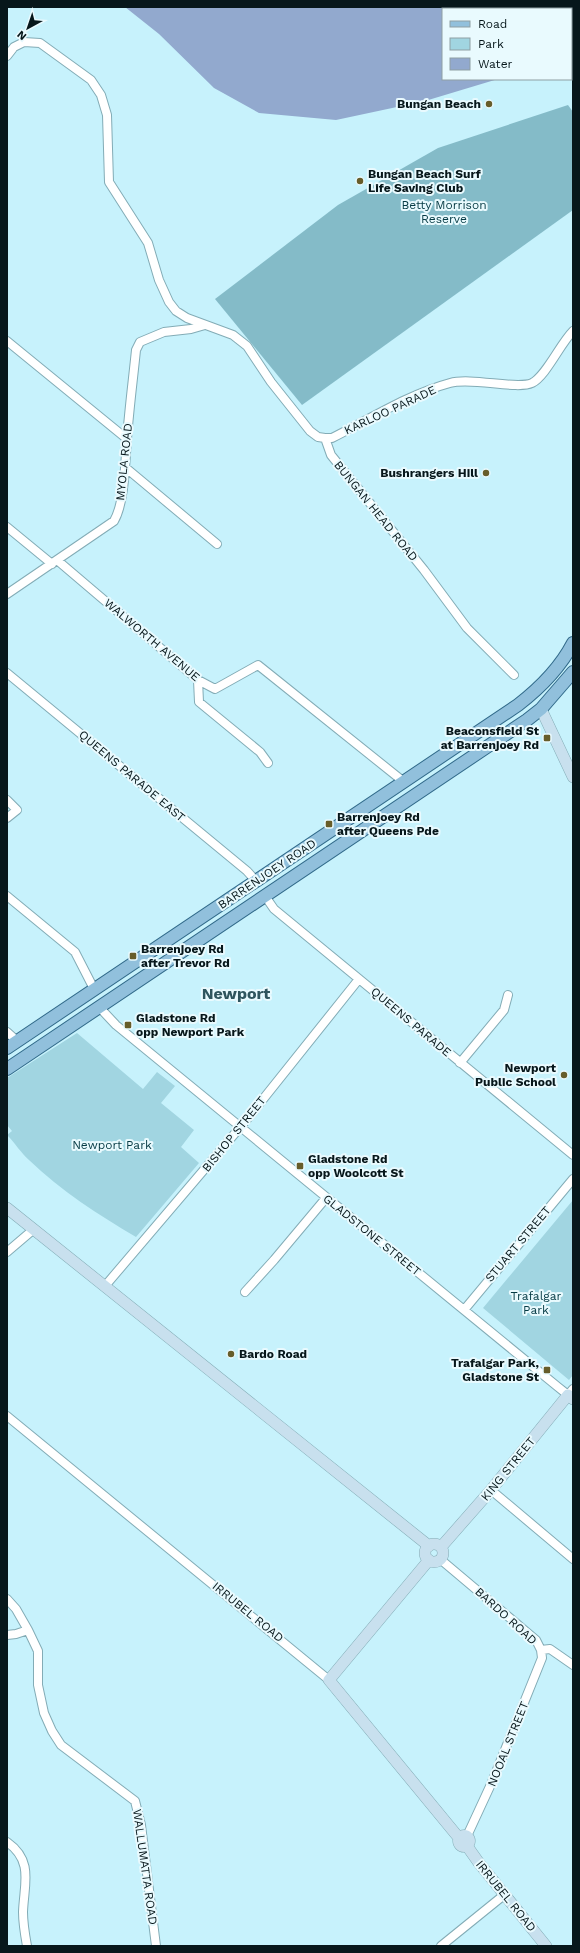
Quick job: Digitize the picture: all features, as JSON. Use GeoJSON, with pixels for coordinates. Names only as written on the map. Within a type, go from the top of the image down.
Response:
{"type":"FeatureCollection","features":[{"type":"Feature","properties":{"kind":"main road","name":"BARRENJOEY ROAD"},"geometry":{"type":"LineString","coordinates":[[7,1048],[94,988],[404,782],[532,694],[557,668],[573,643]]}},
{"type":"Feature","properties":{"kind":"main road","name":"BARRENJOEY ROAD"},"geometry":{"type":"LineString","coordinates":[[7,1069],[468,760],[541,709],[573,672]]}},
{"type":"Feature","properties":{"kind":"main road"},"geometry":{"type":"LineString","coordinates":[[532,694],[541,709]]}},
{"type":"Feature","properties":{"kind":"main road","name":"QUEENS PARADE"},"geometry":{"type":"LineString","coordinates":[[256,881],[265,896]]}},
{"type":"Feature","properties":{"kind":"main road"},"geometry":{"type":"LineString","coordinates":[[94,988],[100,1008]]}},
{"type":"Feature","properties":{"kind":"main road"},"geometry":{"type":"LineString","coordinates":[[18,1041],[28,1055]]}},
{"type":"Feature","properties":{"kind":"street"},"geometry":{"type":"LineString","coordinates":[[7,56],[14,47],[24,42],[40,43],[91,80],[101,95],[107,115],[109,182],[148,243],[159,280],[172,306],[176,311],[187,318],[233,335],[247,346],[271,382],[310,432],[318,437],[325,438]]}},
{"type":"Feature","properties":{"kind":"street","name":"MYOLA ROAD"},"geometry":{"type":"LineString","coordinates":[[7,594],[114,521],[118,511],[126,468],[127,439],[136,350],[140,342],[164,332],[191,329],[205,325]]}},
{"type":"Feature","properties":{"kind":"street","name":"KARLOO PARADE"},"geometry":{"type":"LineString","coordinates":[[325,438],[332,438],[421,393],[451,383],[468,381],[522,385],[532,383],[542,374],[565,339],[573,331]]}},
{"type":"Feature","properties":{"kind":"street"},"geometry":{"type":"LineString","coordinates":[[7,341],[127,439]]}},
{"type":"Feature","properties":{"kind":"street","name":"BUNGAN HEAD ROAD"},"geometry":{"type":"LineString","coordinates":[[325,438],[331,455],[424,570],[467,628],[514,676]]}},
{"type":"Feature","properties":{"kind":"street"},"geometry":{"type":"LineString","coordinates":[[126,468],[217,544]]}},
{"type":"Feature","properties":{"kind":"street","name":"WALWORTH AVENUE"},"geometry":{"type":"LineString","coordinates":[[7,527],[54,562],[198,680],[215,689],[258,665],[404,782]]}},
{"type":"Feature","properties":{"kind":"street","name":"QUEENS PARADE EAST"},"geometry":{"type":"LineString","coordinates":[[7,673],[247,871],[256,881]]}},
{"type":"Feature","properties":{"kind":"street"},"geometry":{"type":"LineString","coordinates":[[198,680],[199,702],[260,752],[268,763]]}},
{"type":"Feature","properties":{"kind":"street"},"geometry":{"type":"LineString","coordinates":[[541,709],[573,777]]}},
{"type":"Feature","properties":{"kind":"street"},"geometry":{"type":"LineString","coordinates":[[7,800],[17,810],[7,818]]}},
{"type":"Feature","properties":{"kind":"street"},"geometry":{"type":"LineString","coordinates":[[7,896],[75,952],[94,988]]}},
{"type":"Feature","properties":{"kind":"street","name":"QUEENS PARADE"},"geometry":{"type":"LineString","coordinates":[[265,896],[274,908],[573,1155]]}},
{"type":"Feature","properties":{"kind":"street","name":"BISHOP STREET"},"geometry":{"type":"LineString","coordinates":[[105,1286],[240,1126],[359,979]]}},
{"type":"Feature","properties":{"kind":"street"},"geometry":{"type":"LineString","coordinates":[[460,1063],[504,1010],[508,995]]}},
{"type":"Feature","properties":{"kind":"street","name":"GLADSTONE STREET"},"geometry":{"type":"LineString","coordinates":[[100,1008],[116,1025],[326,1198],[464,1310],[571,1394]]}},
{"type":"Feature","properties":{"kind":"street"},"geometry":{"type":"LineString","coordinates":[[7,1032],[18,1041]]}},
{"type":"Feature","properties":{"kind":"street","name":"STUART STREET"},"geometry":{"type":"LineString","coordinates":[[464,1310],[573,1179]]}},
{"type":"Feature","properties":{"kind":"street"},"geometry":{"type":"LineString","coordinates":[[244,1292],[274,1260],[326,1198]]}},
{"type":"Feature","properties":{"kind":"street"},"geometry":{"type":"LineString","coordinates":[[7,1208],[429,1546]]}},
{"type":"Feature","properties":{"kind":"street"},"geometry":{"type":"LineString","coordinates":[[7,1252],[34,1229]]}},
{"type":"Feature","properties":{"kind":"street","name":"KING STREET"},"geometry":{"type":"LineString","coordinates":[[441,1547],[571,1394]]}},
{"type":"Feature","properties":{"kind":"street","name":"IRRUBEL ROAD"},"geometry":{"type":"LineString","coordinates":[[7,1416],[329,1680],[464,1840],[504,1895],[546,1946]]}},
{"type":"Feature","properties":{"kind":"street"},"geometry":{"type":"LineString","coordinates":[[491,1490],[573,1559]]}},
{"type":"Feature","properties":{"kind":"street"},"geometry":{"type":"LineString","coordinates":[[329,1680],[443,1552],[441,1547],[433,1544],[429,1546],[425,1552],[435,1560]]}},
{"type":"Feature","properties":{"kind":"street","name":"BARDO ROAD"},"geometry":{"type":"LineString","coordinates":[[435,1560],[536,1640],[541,1650],[550,1648],[573,1665]]}},
{"type":"Feature","properties":{"kind":"street","name":"WALLUMATTA ROAD"},"geometry":{"type":"LineString","coordinates":[[7,1599],[28,1630],[38,1651],[38,1685],[44,1713],[52,1731],[62,1745],[135,1801],[137,1805],[141,1825],[156,1946]]}},
{"type":"Feature","properties":{"kind":"street"},"geometry":{"type":"LineString","coordinates":[[7,1635],[28,1630]]}},
{"type":"Feature","properties":{"kind":"street","name":"NOOAL STREET"},"geometry":{"type":"LineString","coordinates":[[464,1840],[492,1782],[542,1658],[541,1650]]}},
{"type":"Feature","properties":{"kind":"street"},"geometry":{"type":"LineString","coordinates":[[7,1842],[14,1847],[24,1861],[27,1879],[23,1913],[27,1946]]}},
{"type":"Feature","properties":{"kind":"street"},"geometry":{"type":"LineString","coordinates":[[441,1946],[504,1895]]}},
{"type":"Feature","properties":{"kind":"green space","name":"Betty Morrison Reserve"},"geometry":{"type":"Polygon","coordinates":[[[568,105],[573,112],[573,210],[302,405],[215,299],[338,205],[438,148],[568,105]]]}},
{"type":"Feature","properties":{"kind":"green space","name":"Newport Park"},"geometry":{"type":"Polygon","coordinates":[[[77,1033],[143,1089],[157,1072],[175,1086],[161,1103],[194,1130],[181,1147],[199,1163],[136,1237],[94,1211],[54,1182],[26,1157],[7,1135],[12,1131],[7,1125],[7,1078],[77,1033]]]}},
{"type":"Feature","properties":{"kind":"green space","name":"Trafalgar Park"},"geometry":{"type":"Polygon","coordinates":[[[573,1200],[573,1375],[569,1380],[483,1308],[573,1200]]]}},
{"type":"Feature","properties":{"kind":"water"},"geometry":{"type":"Polygon","coordinates":[[[125,7],[573,7],[572,58],[572,8],[442,8],[442,80],[495,80],[425,101],[336,120],[259,113],[214,88],[159,34],[125,7]]]}},
{"type":"Feature","properties":{"kind":"place","name":"Bungan Beach"},"geometry":{"type":"Point","coordinates":[489,104]}},
{"type":"Feature","properties":{"kind":"place","name":"Bungan Beach Surf Life Saving Club"},"geometry":{"type":"Point","coordinates":[360,181]}},
{"type":"Feature","properties":{"kind":"place","name":"Bushrangers Hill"},"geometry":{"type":"Point","coordinates":[486,473]}},
{"type":"Feature","properties":{"kind":"place","name":"Beaconsfield St at Barrenjoey Rd"},"geometry":{"type":"Point","coordinates":[547,738]}},
{"type":"Feature","properties":{"kind":"place","name":"Barrenjoey Rd after Queens Pde"},"geometry":{"type":"Point","coordinates":[329,824]}},
{"type":"Feature","properties":{"kind":"place","name":"Barrenjoey Rd after Trevor Rd"},"geometry":{"type":"Point","coordinates":[133,956]}},
{"type":"Feature","properties":{"kind":"place","name":"Gladstone Rd opp Newport Park"},"geometry":{"type":"Point","coordinates":[128,1025]}},
{"type":"Feature","properties":{"kind":"place","name":"Newport Public School"},"geometry":{"type":"Point","coordinates":[564,1075]}},
{"type":"Feature","properties":{"kind":"place","name":"Gladstone Rd opp Woolcott St"},"geometry":{"type":"Point","coordinates":[300,1166]}},
{"type":"Feature","properties":{"kind":"place","name":"Bardo Road"},"geometry":{"type":"Point","coordinates":[231,1354]}},
{"type":"Feature","properties":{"kind":"place","name":"Trafalgar Park, Gladstone St"},"geometry":{"type":"Point","coordinates":[547,1370]}},
{"type":"Feature","properties":{"kind":"district","name":"Newport"},"geometry":{"type":"Point","coordinates":[236,993]}}]}
